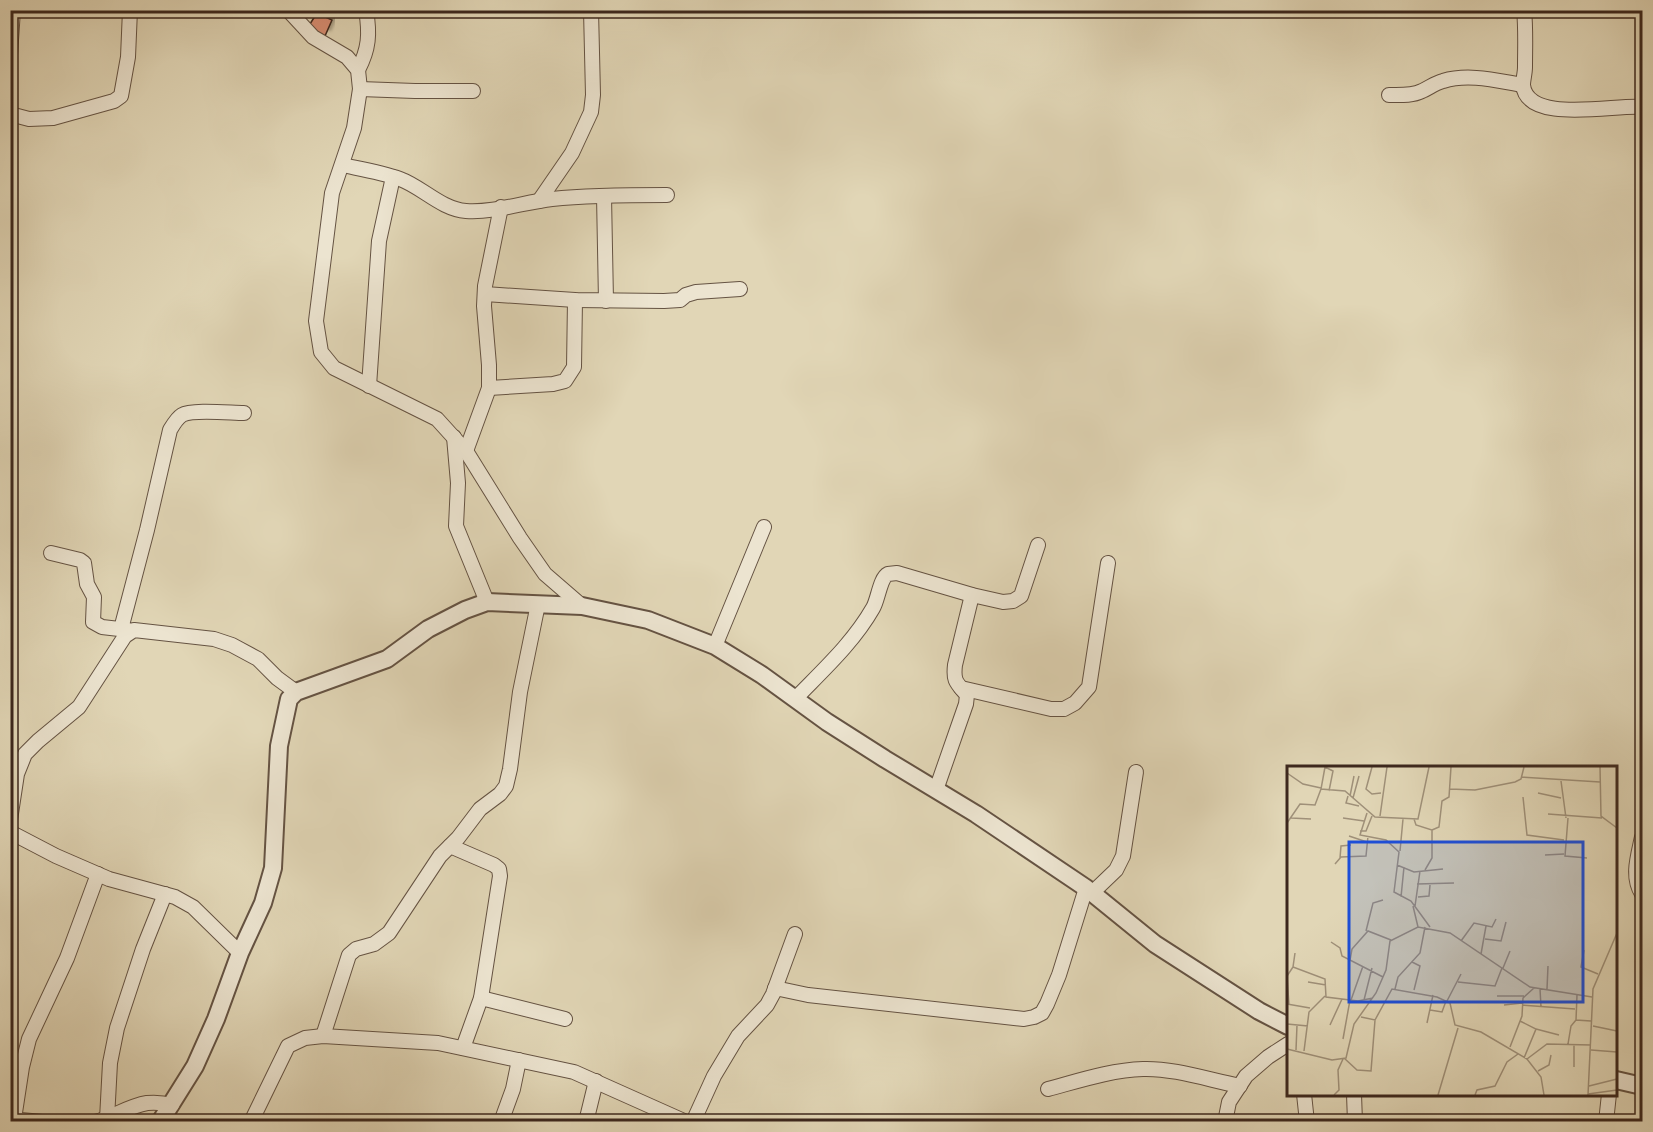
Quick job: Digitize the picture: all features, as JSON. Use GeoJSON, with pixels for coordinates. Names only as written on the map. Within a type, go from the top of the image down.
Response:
{"type":"FeatureCollection","features":[{"type":"Feature","properties":{"kind":"street"},"geometry":{"type":"LineString","coordinates":[[10,114],[29,119],[53,118],[114,101],[121,96],[128,57],[130,10]]}},
{"type":"Feature","properties":{"kind":"street"},"geometry":{"type":"LineString","coordinates":[[288,10],[313,38],[347,57],[358,70],[360,88],[354,128],[332,193],[315,321],[321,352],[334,368],[437,419],[466,451],[545,574],[582,606]]}},
{"type":"Feature","properties":{"kind":"street"},"geometry":{"type":"LineString","coordinates":[[358,70],[366,55],[368,40],[366,10]]}},
{"type":"Feature","properties":{"kind":"street"},"geometry":{"type":"LineString","coordinates":[[539,201],[572,153],[591,112],[593,95],[591,10]]}},
{"type":"Feature","properties":{"kind":"street"},"geometry":{"type":"LineString","coordinates":[[1524,10],[1523,86],[1532,102],[1567,111],[1642,107]]}},
{"type":"Feature","properties":{"kind":"street"},"geometry":{"type":"LineString","coordinates":[[10,55],[12,18]]}},
{"type":"Feature","properties":{"kind":"street"},"geometry":{"type":"LineString","coordinates":[[1389,95],[1421,92],[1444,80],[1470,78],[1523,86]]}},
{"type":"Feature","properties":{"kind":"street"},"geometry":{"type":"LineString","coordinates":[[360,88],[473,91]]}},
{"type":"Feature","properties":{"kind":"street"},"geometry":{"type":"LineString","coordinates":[[342,165],[402,179],[447,205],[464,211],[539,201],[604,196],[667,195]]}},
{"type":"Feature","properties":{"kind":"street"},"geometry":{"type":"LineString","coordinates":[[369,386],[380,241],[393,177]]}},
{"type":"Feature","properties":{"kind":"street"},"geometry":{"type":"LineString","coordinates":[[604,196],[606,301]]}},
{"type":"Feature","properties":{"kind":"street"},"geometry":{"type":"LineString","coordinates":[[466,451],[489,388],[485,286],[501,207]]}},
{"type":"Feature","properties":{"kind":"street"},"geometry":{"type":"LineString","coordinates":[[485,294],[575,300],[664,301],[680,300],[696,292],[740,289]]}},
{"type":"Feature","properties":{"kind":"street"},"geometry":{"type":"LineString","coordinates":[[489,388],[553,384],[565,381],[574,367],[575,300]]}},
{"type":"Feature","properties":{"kind":"street"},"geometry":{"type":"LineString","coordinates":[[10,820],[17,774],[25,754],[79,707],[125,636],[170,430],[183,414],[195,412],[244,413]]}},
{"type":"Feature","properties":{"kind":"street"},"geometry":{"type":"LineString","coordinates":[[454,437],[459,483],[456,526],[487,602]]}},
{"type":"Feature","properties":{"kind":"street"},"geometry":{"type":"LineString","coordinates":[[715,646],[764,528]]}},
{"type":"Feature","properties":{"kind":"street"},"geometry":{"type":"LineString","coordinates":[[795,699],[840,653],[863,625],[875,604],[883,579],[888,574],[897,573],[1003,602],[1013,601],[1021,596],[1038,545]]}},
{"type":"Feature","properties":{"kind":"street"},"geometry":{"type":"LineString","coordinates":[[51,553],[84,563],[87,584],[94,597],[93,622],[102,627],[214,639],[232,645],[258,659],[277,678],[296,692]]}},
{"type":"Feature","properties":{"kind":"street"},"geometry":{"type":"LineString","coordinates":[[961,688],[1051,709],[1064,709],[1075,703],[1089,687],[1108,563]]}},
{"type":"Feature","properties":{"kind":"street"},"geometry":{"type":"LineString","coordinates":[[936,790],[966,704],[967,695],[956,683],[954,676],[972,595]]}},
{"type":"Feature","properties":{"kind":"street"},"geometry":{"type":"LineString","coordinates":[[160,1122],[195,1066],[240,953],[263,903],[273,868],[279,746],[289,699],[296,692],[387,659],[428,629],[465,610],[487,602],[582,606],[648,620],[715,646],[762,675],[865,747],[976,814],[1089,890],[1155,944],[1259,1011],[1287,1025]]}},
{"type":"Feature","properties":{"kind":"street"},"geometry":{"type":"LineString","coordinates":[[323,1036],[349,955],[356,949],[374,944],[388,933],[431,868],[459,838],[480,809],[500,794],[506,786],[520,692],[537,604]]}},
{"type":"Feature","properties":{"kind":"street"},"geometry":{"type":"LineString","coordinates":[[775,988],[808,995],[1014,1018],[1034,1017],[1042,1013],[1059,975],[1089,890],[1116,870],[1123,856],[1136,772]]}},
{"type":"Feature","properties":{"kind":"street"},"geometry":{"type":"LineString","coordinates":[[10,832],[56,856],[109,879],[176,897],[193,907],[240,953]]}},
{"type":"Feature","properties":{"kind":"street"},"geometry":{"type":"LineString","coordinates":[[1642,837],[1636,875],[1642,894]]}},
{"type":"Feature","properties":{"kind":"street"},"geometry":{"type":"LineString","coordinates":[[450,846],[494,865],[499,869],[500,876],[480,998],[463,1048]]}},
{"type":"Feature","properties":{"kind":"street"},"geometry":{"type":"LineString","coordinates":[[42,1122],[12,1119],[22,1067],[29,1040],[67,958],[98,874]]}},
{"type":"Feature","properties":{"kind":"street"},"geometry":{"type":"LineString","coordinates":[[101,1120],[117,1028],[143,949],[165,894]]}},
{"type":"Feature","properties":{"kind":"street"},"geometry":{"type":"LineString","coordinates":[[693,1122],[714,1076],[738,1036],[767,1005],[795,934]]}},
{"type":"Feature","properties":{"kind":"street"},"geometry":{"type":"LineString","coordinates":[[480,998],[565,1019]]}},
{"type":"Feature","properties":{"kind":"street"},"geometry":{"type":"LineString","coordinates":[[251,1122],[288,1046],[305,1038],[323,1036],[438,1043],[574,1072],[686,1121]]}},
{"type":"Feature","properties":{"kind":"street"},"geometry":{"type":"LineString","coordinates":[[1225,1122],[1229,1102],[1246,1076],[1287,1045]]}},
{"type":"Feature","properties":{"kind":"street"},"geometry":{"type":"LineString","coordinates":[[501,1122],[513,1089],[519,1060]]}},
{"type":"Feature","properties":{"kind":"street"},"geometry":{"type":"LineString","coordinates":[[1048,1089],[1114,1073],[1142,1069],[1162,1070],[1240,1086]]}},
{"type":"Feature","properties":{"kind":"street"},"geometry":{"type":"LineString","coordinates":[[1617,1080],[1642,1086]]}},
{"type":"Feature","properties":{"kind":"street"},"geometry":{"type":"LineString","coordinates":[[586,1122],[596,1081]]}},
{"type":"Feature","properties":{"kind":"street"},"geometry":{"type":"LineString","coordinates":[[1304,1096],[1307,1122]]}},
{"type":"Feature","properties":{"kind":"street"},"geometry":{"type":"LineString","coordinates":[[1354,1096],[1355,1122]]}},
{"type":"Feature","properties":{"kind":"street"},"geometry":{"type":"LineString","coordinates":[[1606,1122],[1609,1096]]}},
{"type":"Feature","properties":{"kind":"street"},"geometry":{"type":"LineString","coordinates":[[101,1120],[139,1105],[149,1103],[172,1105]]}},
{"type":"Feature","properties":{"kind":"building"},"geometry":{"type":"Polygon","coordinates":[[[317,13],[332,20],[325,36],[308,27],[317,13]]]}}]}
